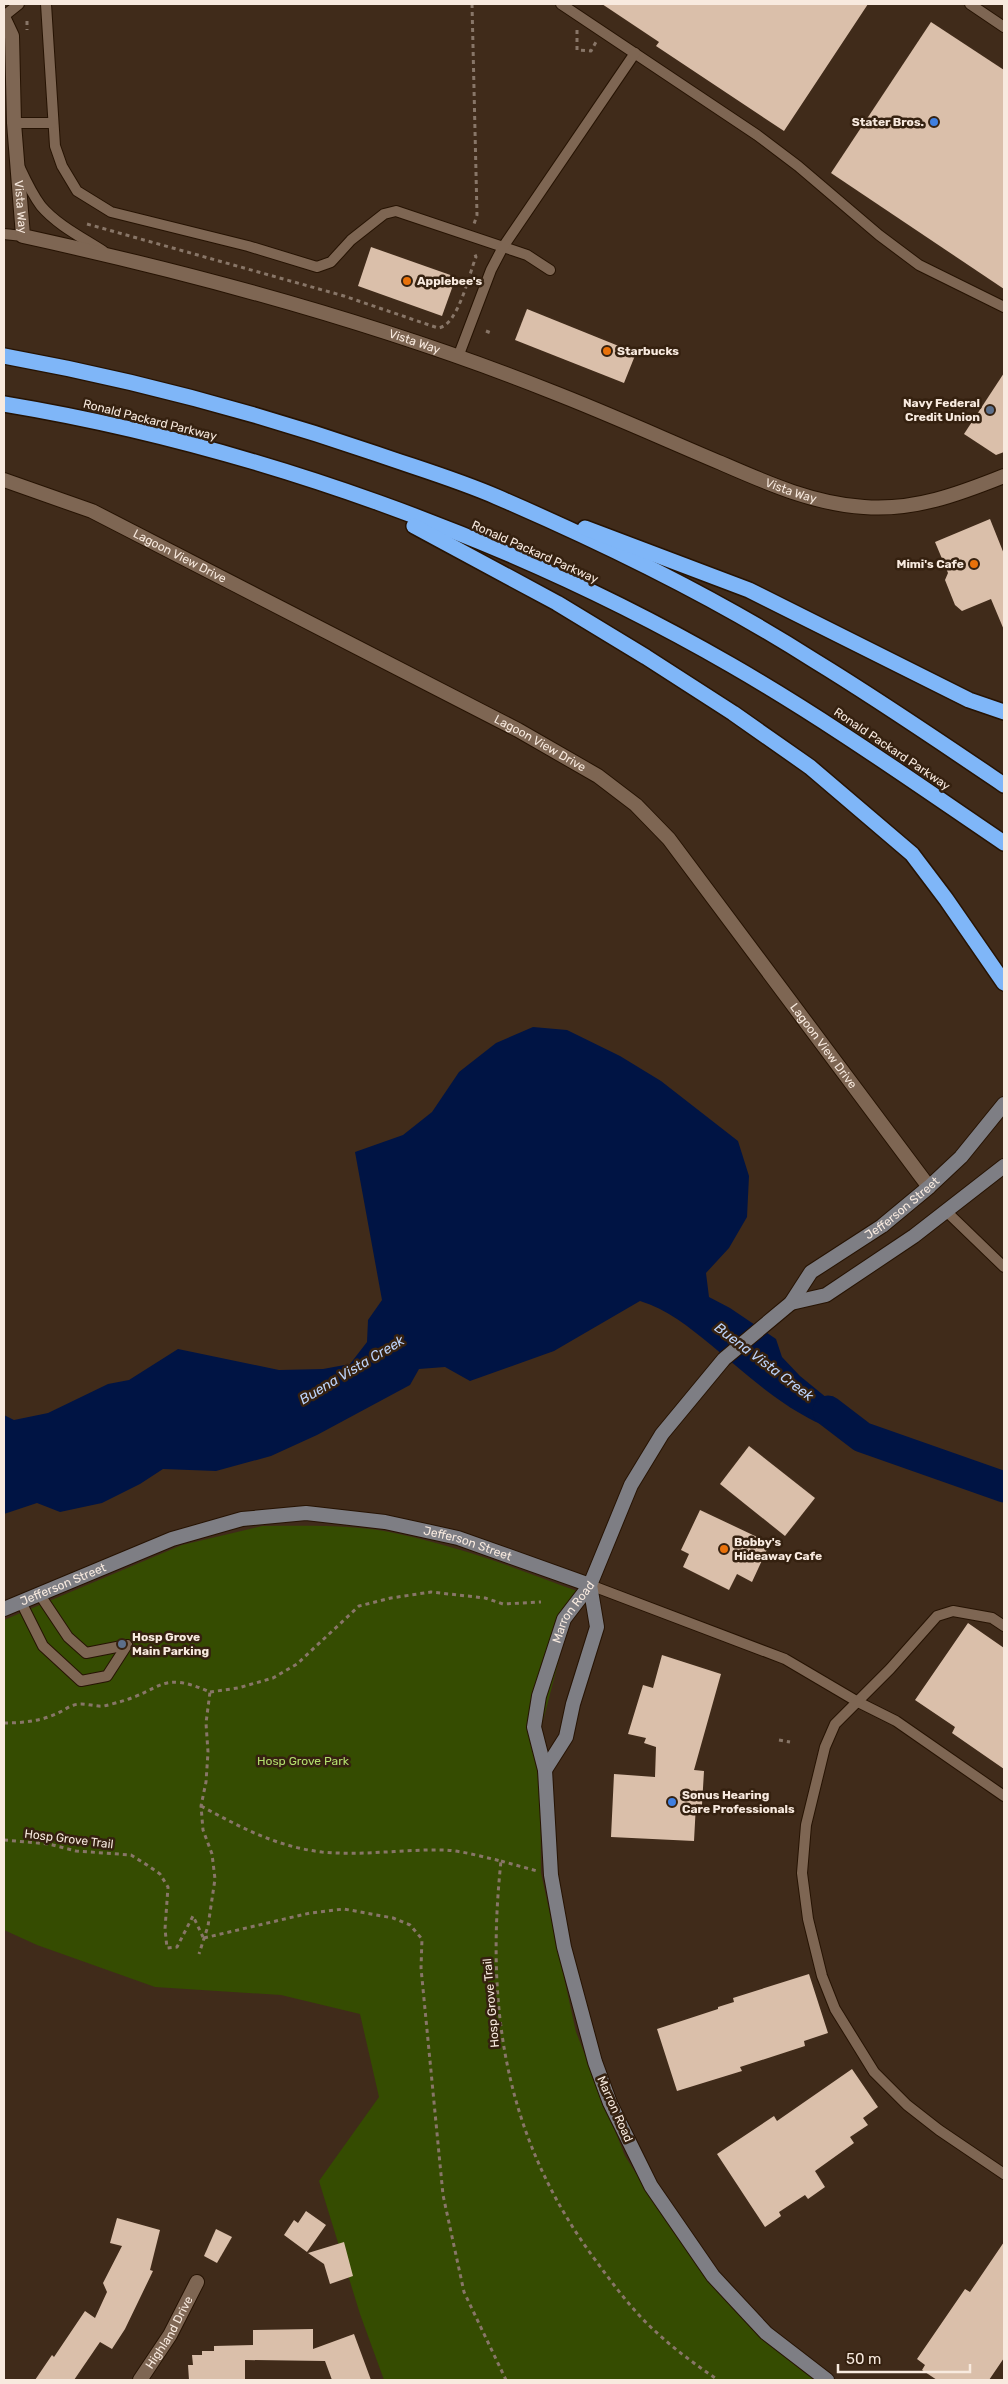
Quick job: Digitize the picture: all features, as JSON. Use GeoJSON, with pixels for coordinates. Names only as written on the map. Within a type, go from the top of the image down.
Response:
{"type":"FeatureCollection","features":[{"type":"Feature","properties":{"kind":"highway"},"geometry":{"type":"LineString","coordinates":[[4,356],[146,384],[234,408],[342,442],[494,495],[626,542],[749,590],[968,700],[1004,712]]}},
{"type":"Feature","properties":{"kind":"highway","name":"Ronald Packard Parkway"},"geometry":{"type":"LineString","coordinates":[[4,404],[51,412],[232,456],[358,496],[494,548],[585,589],[721,660],[857,741],[1004,844]]}},
{"type":"Feature","properties":{"kind":"highway"},"geometry":{"type":"LineString","coordinates":[[494,495],[606,547],[727,609],[814,660],[1004,785]]}},
{"type":"Feature","properties":{"kind":"highway"},"geometry":{"type":"LineString","coordinates":[[358,496],[565,608],[702,693],[810,767],[912,854],[946,899],[1004,983]]}},
{"type":"Feature","properties":{"kind":"main road","name":"Jefferson Street"},"geometry":{"type":"LineString","coordinates":[[4,1609],[40,1595],[93,1570],[172,1539],[242,1519],[306,1513],[385,1522],[458,1538],[590,1585],[631,1485],[646,1457],[700,1387],[731,1353],[791,1302],[811,1272],[882,1226],[929,1187],[961,1157],[1004,1104]]}},
{"type":"Feature","properties":{"kind":"main road","name":"Jefferson Street"},"geometry":{"type":"LineString","coordinates":[[791,1302],[826,1295],[947,1212],[1004,1166]]}},
{"type":"Feature","properties":{"kind":"main road","name":"Marron Road"},"geometry":{"type":"LineString","coordinates":[[590,1585],[564,1618],[539,1696],[534,1727],[545,1770],[551,1875],[564,1947],[595,2062],[610,2103],[651,2186],[713,2276],[766,2332],[827,2380]]}},
{"type":"Feature","properties":{"kind":"main road","name":"Marron Road"},"geometry":{"type":"LineString","coordinates":[[545,1770],[566,1736],[573,1704],[597,1627],[590,1585]]}},
{"type":"Feature","properties":{"kind":"street","name":"Vista Way"},"geometry":{"type":"LineString","coordinates":[[4,17],[12,36],[14,124],[23,236],[231,285],[359,323],[550,391],[764,481],[814,499],[864,507],[917,505],[965,492],[1004,476]]}},
{"type":"Feature","properties":{"kind":"street","name":"Lagoon View Drive"},"geometry":{"type":"LineString","coordinates":[[4,480],[92,511],[518,730],[598,776],[636,805],[669,839],[929,1187]]}},
{"type":"Feature","properties":{"kind":"street","name":"Highland Drive"},"geometry":{"type":"LineString","coordinates":[[140,2380],[170,2335],[197,2282]]}},
{"type":"Feature","properties":{"kind":"lane"},"geometry":{"type":"LineString","coordinates":[[4,17],[19,4]]}},
{"type":"Feature","properties":{"kind":"lane"},"geometry":{"type":"LineString","coordinates":[[46,4],[55,146],[62,166],[77,191],[111,212],[248,246],[317,267],[331,262],[351,240],[384,214],[396,211],[527,255],[550,270]]}},
{"type":"Feature","properties":{"kind":"lane"},"geometry":{"type":"LineString","coordinates":[[561,4],[798,166],[879,235],[919,266],[1004,307]]}},
{"type":"Feature","properties":{"kind":"lane"},"geometry":{"type":"LineString","coordinates":[[970,4],[1004,27]]}},
{"type":"Feature","properties":{"kind":"lane"},"geometry":{"type":"LineString","coordinates":[[458,357],[491,270],[503,247],[635,53]]}},
{"type":"Feature","properties":{"kind":"lane"},"geometry":{"type":"LineString","coordinates":[[14,124],[53,123]]}},
{"type":"Feature","properties":{"kind":"lane"},"geometry":{"type":"LineString","coordinates":[[17,160],[31,191],[42,207],[68,228],[108,255]]}},
{"type":"Feature","properties":{"kind":"lane"},"geometry":{"type":"LineString","coordinates":[[4,234],[23,236]]}},
{"type":"Feature","properties":{"kind":"lane"},"geometry":{"type":"LineString","coordinates":[[947,1212],[1004,1267]]}},
{"type":"Feature","properties":{"kind":"lane"},"geometry":{"type":"LineString","coordinates":[[590,1585],[785,1659],[858,1702],[896,1721],[1004,1796]]}},
{"type":"Feature","properties":{"kind":"lane"},"geometry":{"type":"LineString","coordinates":[[21,1602],[42,1646],[80,1681],[107,1676],[127,1645],[86,1653],[68,1637],[40,1595]]}},
{"type":"Feature","properties":{"kind":"lane"},"geometry":{"type":"LineString","coordinates":[[1004,1626],[992,1618],[953,1611],[937,1616],[890,1669],[835,1724],[825,1747],[806,1825],[802,1873],[808,1919],[822,1976],[835,2009],[874,2072],[906,2105],[1004,2173]]}},
{"type":"Feature","properties":{"kind":"path"},"geometry":{"type":"LineString","coordinates":[[472,4],[477,215],[473,227]]}},
{"type":"Feature","properties":{"kind":"path"},"geometry":{"type":"LineString","coordinates":[[577,29],[577,50],[591,51],[596,42]]}},
{"type":"Feature","properties":{"kind":"path"},"geometry":{"type":"LineString","coordinates":[[81,222],[344,296],[438,328],[444,327],[454,319],[476,257],[474,252]]}},
{"type":"Feature","properties":{"kind":"path"},"geometry":{"type":"LineString","coordinates":[[4,1723],[23,1723],[42,1719],[61,1712],[72,1705],[82,1703],[104,1706],[127,1700],[168,1681],[189,1682],[210,1692],[238,1688],[273,1678],[297,1664],[359,1606],[391,1598],[431,1592],[485,1598],[503,1604],[541,1602]]}},
{"type":"Feature","properties":{"kind":"path"},"geometry":{"type":"LineString","coordinates":[[199,1954],[204,1938],[215,1879],[212,1854],[203,1830],[201,1806],[206,1782],[208,1752],[206,1723],[210,1692]]}},
{"type":"Feature","properties":{"kind":"path"},"geometry":{"type":"LineString","coordinates":[[779,1740],[790,1742]]}},
{"type":"Feature","properties":{"kind":"path"},"geometry":{"type":"LineString","coordinates":[[201,1806],[250,1833],[282,1844],[322,1852],[364,1853],[446,1850],[501,1861],[551,1875]]}},
{"type":"Feature","properties":{"kind":"path","name":"Hosp Grove Trail"},"geometry":{"type":"LineString","coordinates":[[4,1840],[49,1844],[76,1851],[131,1855],[160,1874],[168,1887],[165,1929],[166,1948],[178,1947],[193,1916],[204,1938]]}},
{"type":"Feature","properties":{"kind":"path","name":"Hosp Grove Trail"},"geometry":{"type":"LineString","coordinates":[[501,1861],[496,1931],[499,2014],[507,2068],[519,2117],[560,2209],[622,2296],[655,2331],[718,2380]]}},
{"type":"Feature","properties":{"kind":"path"},"geometry":{"type":"LineString","coordinates":[[204,1938],[310,1913],[344,1910],[393,1918],[410,1925],[422,1939],[421,1968],[443,2195],[464,2292],[506,2380]]}},
{"type":"Feature","properties":{"kind":"green space","name":"Hosp Grove Park"},"geometry":{"type":"Polygon","coordinates":[[[262,1526],[348,1527],[399,1534],[467,1552],[577,1591],[540,1732],[541,1873],[576,2032],[625,2156],[670,2227],[717,2290],[787,2359],[819,2380],[384,2380],[360,2314],[319,2181],[379,2097],[360,2014],[281,1995],[155,1987],[37,1945],[4,1930],[4,1620],[182,1545],[262,1526]]]}},
{"type":"Feature","properties":{"kind":"water"},"geometry":{"type":"Polygon","coordinates":[[[533,1027],[567,1030],[620,1056],[661,1081],[738,1141],[749,1176],[747,1217],[729,1248],[706,1273],[709,1297],[730,1308],[776,1339],[782,1357],[800,1376],[860,1425],[862,1437],[819,1423],[800,1413],[763,1388],[686,1325],[650,1304],[640,1301],[554,1351],[470,1381],[445,1367],[419,1369],[410,1385],[317,1435],[271,1456],[216,1471],[163,1469],[140,1484],[102,1503],[60,1512],[37,1503],[4,1514],[4,1415],[14,1420],[48,1413],[108,1384],[129,1380],[178,1349],[279,1370],[323,1369],[350,1364],[367,1342],[368,1320],[382,1300],[355,1152],[403,1135],[432,1112],[459,1072],[496,1043],[533,1027]]]}},
{"type":"Feature","properties":{"kind":"building"},"geometry":{"type":"Polygon","coordinates":[[[602,4],[868,4],[784,131],[656,46],[659,42],[602,4]]]}},
{"type":"Feature","properties":{"kind":"building","name":"Stater Bros."},"geometry":{"type":"Polygon","coordinates":[[[931,22],[1004,70],[1004,289],[831,173],[931,22]]]}},
{"type":"Feature","properties":{"kind":"building","name":"Applebee's"},"geometry":{"type":"Polygon","coordinates":[[[371,247],[456,277],[442,316],[358,286],[371,247]]]}},
{"type":"Feature","properties":{"kind":"building"},"geometry":{"type":"Polygon","coordinates":[[[527,309],[636,353],[624,383],[515,340],[527,309]]]}},
{"type":"Feature","properties":{"kind":"building"},"geometry":{"type":"Polygon","coordinates":[[[1004,373],[1004,452],[996,455],[964,434],[1004,373]]]}},
{"type":"Feature","properties":{"kind":"building","name":"Mimi's Cafe"},"geometry":{"type":"Polygon","coordinates":[[[990,519],[1004,554],[1004,630],[991,599],[962,611],[955,605],[945,580],[948,573],[935,542],[990,519]]]}},
{"type":"Feature","properties":{"kind":"building"},"geometry":{"type":"Polygon","coordinates":[[[749,1446],[815,1498],[785,1536],[720,1484],[749,1446]]]}},
{"type":"Feature","properties":{"kind":"building","name":"Bobby's Hideaway Cafe"},"geometry":{"type":"Polygon","coordinates":[[[700,1510],[770,1543],[752,1582],[737,1574],[729,1590],[683,1567],[689,1554],[681,1550],[700,1510]]]}},
{"type":"Feature","properties":{"kind":"building"},"geometry":{"type":"Polygon","coordinates":[[[968,1623],[1004,1648],[1004,1769],[952,1733],[955,1727],[915,1700],[968,1623]]]}},
{"type":"Feature","properties":{"kind":"building"},"geometry":{"type":"Polygon","coordinates":[[[662,1655],[721,1674],[694,1770],[704,1771],[702,1805],[696,1804],[694,1841],[611,1837],[614,1774],[655,1777],[656,1747],[644,1743],[646,1738],[628,1734],[643,1685],[653,1688],[662,1655]]]}},
{"type":"Feature","properties":{"kind":"building"},"geometry":{"type":"Polygon","coordinates":[[[809,1974],[828,2033],[804,2041],[805,2046],[740,2067],[742,2071],[677,2091],[657,2029],[718,2009],[718,2007],[734,2002],[733,1998],[809,1974]]]}},
{"type":"Feature","properties":{"kind":"building"},"geometry":{"type":"Polygon","coordinates":[[[852,2069],[878,2107],[863,2118],[868,2125],[850,2137],[854,2143],[815,2171],[825,2187],[808,2199],[805,2195],[779,2212],[781,2216],[765,2227],[717,2154],[774,2116],[777,2121],[852,2069]]]}},
{"type":"Feature","properties":{"kind":"building"},"geometry":{"type":"Polygon","coordinates":[[[306,2211],[326,2225],[307,2252],[284,2235],[294,2220],[298,2223],[306,2211]]]}},
{"type":"Feature","properties":{"kind":"building"},"geometry":{"type":"Polygon","coordinates":[[[117,2218],[160,2230],[150,2270],[153,2271],[125,2329],[112,2349],[100,2342],[74,2380],[35,2380],[52,2355],[54,2357],[85,2311],[95,2318],[107,2292],[103,2283],[122,2246],[110,2243],[117,2218]]]}},
{"type":"Feature","properties":{"kind":"building"},"geometry":{"type":"Polygon","coordinates":[[[216,2229],[232,2237],[217,2263],[204,2256],[216,2229]]]}},
{"type":"Feature","properties":{"kind":"building"},"geometry":{"type":"Polygon","coordinates":[[[344,2242],[353,2276],[330,2284],[324,2264],[308,2253],[344,2242]]]}},
{"type":"Feature","properties":{"kind":"building"},"geometry":{"type":"Polygon","coordinates":[[[1004,2242],[1004,2358],[989,2380],[937,2380],[922,2370],[925,2365],[917,2359],[965,2289],[970,2292],[1004,2242]]]}},
{"type":"Feature","properties":{"kind":"building"},"geometry":{"type":"Polygon","coordinates":[[[313,2329],[313,2349],[354,2334],[371,2380],[332,2380],[325,2361],[245,2360],[245,2380],[189,2380],[188,2365],[193,2365],[192,2355],[202,2355],[202,2351],[214,2351],[214,2346],[253,2345],[253,2330],[313,2329]]]}},
{"type":"Feature","properties":{"kind":"waterway","name":"Buena Vista Creek"},"geometry":{"type":"LineString","coordinates":[[828,1411],[862,1437],[1004,1487]]}},
{"type":"Feature","properties":{"kind":"place","name":"Stater Bros."},"geometry":{"type":"Point","coordinates":[934,122]}},
{"type":"Feature","properties":{"kind":"place","name":"Applebee's"},"geometry":{"type":"Point","coordinates":[407,281]}},
{"type":"Feature","properties":{"kind":"place","name":"Starbucks"},"geometry":{"type":"Point","coordinates":[607,351]}},
{"type":"Feature","properties":{"kind":"place","name":"Navy Federal Credit Union"},"geometry":{"type":"Point","coordinates":[990,410]}},
{"type":"Feature","properties":{"kind":"place","name":"Mimi's Cafe"},"geometry":{"type":"Point","coordinates":[974,564]}},
{"type":"Feature","properties":{"kind":"place","name":"Bobby's Hideaway Cafe"},"geometry":{"type":"Point","coordinates":[724,1549]}},
{"type":"Feature","properties":{"kind":"place","name":"Hosp Grove Main Parking"},"geometry":{"type":"Point","coordinates":[122,1644]}},
{"type":"Feature","properties":{"kind":"place","name":"Sonus Hearing Care Professionals"},"geometry":{"type":"Point","coordinates":[672,1802]}}]}
